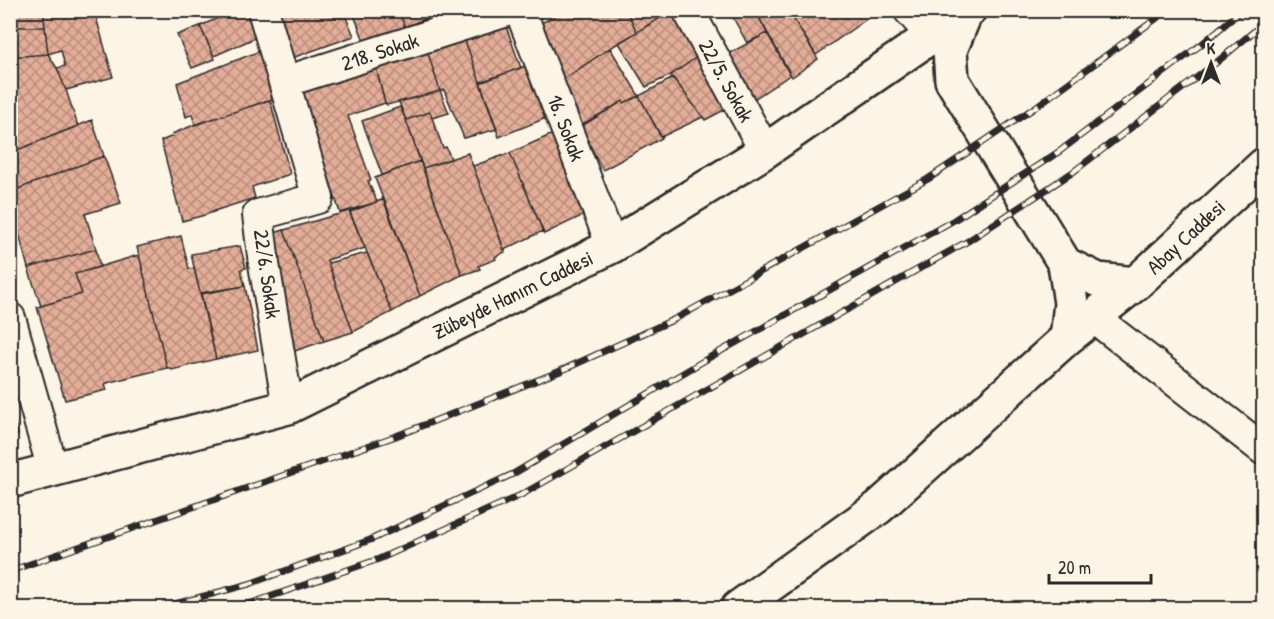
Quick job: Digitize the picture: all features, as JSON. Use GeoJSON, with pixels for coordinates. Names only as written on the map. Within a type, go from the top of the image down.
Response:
{"type":"FeatureCollection","features":[{"type":"Feature","properties":{"kind":"main road","name":"Zübeyde Hanım Caddesi"},"geometry":{"type":"LineString","coordinates":[[10,481],[288,407],[612,246],[765,151],[967,12]]}},
{"type":"Feature","properties":{"kind":"main road"},"geometry":{"type":"LineString","coordinates":[[967,12],[950,50],[952,80],[1065,264],[1071,303],[1067,338]]}},
{"type":"Feature","properties":{"kind":"main road"},"geometry":{"type":"LineString","coordinates":[[877,73],[913,69],[952,80]]}},
{"type":"Feature","properties":{"kind":"main road","name":"Abay Caddesi"},"geometry":{"type":"LineString","coordinates":[[738,609],[879,507],[1067,338],[1135,284],[1263,165]]}},
{"type":"Feature","properties":{"kind":"main road"},"geometry":{"type":"LineString","coordinates":[[1065,264],[1098,280],[1135,284]]}},
{"type":"Feature","properties":{"kind":"street"},"geometry":{"type":"LineString","coordinates":[[263,10],[284,82]]}},
{"type":"Feature","properties":{"kind":"street","name":"218. Sokak"},"geometry":{"type":"LineString","coordinates":[[284,82],[510,10]]}},
{"type":"Feature","properties":{"kind":"street","name":"16. Sokak"},"geometry":{"type":"LineString","coordinates":[[520,10],[612,246]]}},
{"type":"Feature","properties":{"kind":"street","name":"22/5. Sokak"},"geometry":{"type":"LineString","coordinates":[[688,10],[765,151]]}},
{"type":"Feature","properties":{"kind":"street"},"geometry":{"type":"LineString","coordinates":[[909,10],[932,36]]}},
{"type":"Feature","properties":{"kind":"street","name":"22/6. Sokak"},"geometry":{"type":"LineString","coordinates":[[284,82],[318,198],[258,215],[288,407]]}},
{"type":"Feature","properties":{"kind":"street"},"geometry":{"type":"LineString","coordinates":[[1093,317],[1263,450]]}},
{"type":"Feature","properties":{"kind":"street"},"geometry":{"type":"LineString","coordinates":[[10,318],[53,470]]}},
{"type":"Feature","properties":{"kind":"building"},"geometry":{"type":"Polygon","coordinates":[[[13,10],[43,10],[45,27],[12,27],[13,10]]]}},
{"type":"Feature","properties":{"kind":"building"},"geometry":{"type":"Polygon","coordinates":[[[43,10],[94,10],[113,77],[66,90],[57,68],[65,66],[61,50],[48,54],[43,10]]]}},
{"type":"Feature","properties":{"kind":"building"},"geometry":{"type":"Polygon","coordinates":[[[237,10],[248,10],[257,37],[214,56],[200,26],[237,10]]]}},
{"type":"Feature","properties":{"kind":"building"},"geometry":{"type":"Polygon","coordinates":[[[279,10],[343,10],[354,36],[292,58],[279,10]]]}},
{"type":"Feature","properties":{"kind":"building"},"geometry":{"type":"Polygon","coordinates":[[[352,10],[398,10],[405,27],[366,46],[352,10]]]}},
{"type":"Feature","properties":{"kind":"building"},"geometry":{"type":"Polygon","coordinates":[[[398,10],[446,10],[405,27],[398,10]]]}},
{"type":"Feature","properties":{"kind":"building"},"geometry":{"type":"Polygon","coordinates":[[[566,10],[626,10],[637,32],[561,81],[541,23],[566,10]]]}},
{"type":"Feature","properties":{"kind":"building"},"geometry":{"type":"Polygon","coordinates":[[[626,10],[673,10],[637,32],[626,10]]]}},
{"type":"Feature","properties":{"kind":"building"},"geometry":{"type":"Polygon","coordinates":[[[673,10],[697,57],[671,75],[646,87],[619,43],[673,10]]]}},
{"type":"Feature","properties":{"kind":"building"},"geometry":{"type":"Polygon","coordinates":[[[729,10],[755,10],[767,33],[747,43],[729,10]]]}},
{"type":"Feature","properties":{"kind":"building"},"geometry":{"type":"Polygon","coordinates":[[[755,10],[788,10],[818,59],[792,77],[755,10]]]}},
{"type":"Feature","properties":{"kind":"building"},"geometry":{"type":"Polygon","coordinates":[[[788,10],[879,10],[816,55],[788,10]]]}},
{"type":"Feature","properties":{"kind":"building"},"geometry":{"type":"Polygon","coordinates":[[[504,21],[521,68],[480,82],[463,35],[504,21]]]}},
{"type":"Feature","properties":{"kind":"building"},"geometry":{"type":"Polygon","coordinates":[[[200,26],[215,59],[192,68],[177,35],[200,26]]]}},
{"type":"Feature","properties":{"kind":"building"},"geometry":{"type":"Polygon","coordinates":[[[12,27],[45,27],[48,54],[10,57],[12,27]]]}},
{"type":"Feature","properties":{"kind":"building"},"geometry":{"type":"Polygon","coordinates":[[[767,33],[790,75],[751,101],[726,55],[767,33]]]}},
{"type":"Feature","properties":{"kind":"building"},"geometry":{"type":"Polygon","coordinates":[[[463,35],[497,129],[464,138],[444,90],[440,91],[426,47],[463,35]]]}},
{"type":"Feature","properties":{"kind":"building"},"geometry":{"type":"Polygon","coordinates":[[[426,47],[440,91],[387,105],[375,64],[426,47]]]}},
{"type":"Feature","properties":{"kind":"building"},"geometry":{"type":"Polygon","coordinates":[[[610,48],[639,96],[624,103],[623,101],[578,127],[561,81],[610,48]]]}},
{"type":"Feature","properties":{"kind":"building"},"geometry":{"type":"Polygon","coordinates":[[[260,51],[272,99],[195,125],[192,114],[186,117],[177,83],[260,51]]]}},
{"type":"Feature","properties":{"kind":"building"},"geometry":{"type":"Polygon","coordinates":[[[48,54],[57,68],[78,126],[10,153],[10,57],[48,54]]]}},
{"type":"Feature","properties":{"kind":"building"},"geometry":{"type":"Polygon","coordinates":[[[697,57],[728,108],[705,120],[671,75],[697,57]]]}},
{"type":"Feature","properties":{"kind":"building"},"geometry":{"type":"Polygon","coordinates":[[[375,64],[385,103],[348,116],[371,180],[368,181],[377,202],[340,213],[300,88],[375,64]]]}},
{"type":"Feature","properties":{"kind":"building"},"geometry":{"type":"Polygon","coordinates":[[[525,66],[546,118],[499,137],[480,83],[525,66]]]}},
{"type":"Feature","properties":{"kind":"building"},"geometry":{"type":"Polygon","coordinates":[[[673,78],[703,117],[661,137],[639,96],[673,78]]]}},
{"type":"Feature","properties":{"kind":"building"},"geometry":{"type":"Polygon","coordinates":[[[440,91],[449,113],[432,118],[430,112],[406,120],[399,102],[440,91]]]}},
{"type":"Feature","properties":{"kind":"building"},"geometry":{"type":"Polygon","coordinates":[[[639,96],[662,138],[603,170],[580,127],[623,101],[624,103],[639,96]]]}},
{"type":"Feature","properties":{"kind":"building"},"geometry":{"type":"Polygon","coordinates":[[[270,100],[290,174],[252,187],[255,198],[182,221],[161,141],[194,125],[270,100]]]}},
{"type":"Feature","properties":{"kind":"building"},"geometry":{"type":"Polygon","coordinates":[[[400,107],[420,161],[382,175],[362,121],[400,107]]]}},
{"type":"Feature","properties":{"kind":"building"},"geometry":{"type":"Polygon","coordinates":[[[430,112],[443,148],[446,147],[451,159],[423,168],[406,120],[430,112]]]}},
{"type":"Feature","properties":{"kind":"building"},"geometry":{"type":"Polygon","coordinates":[[[92,120],[104,156],[10,192],[10,153],[92,120]]]}},
{"type":"Feature","properties":{"kind":"building"},"geometry":{"type":"Polygon","coordinates":[[[555,133],[588,213],[544,234],[510,153],[555,133]]]}},
{"type":"Feature","properties":{"kind":"building"},"geometry":{"type":"Polygon","coordinates":[[[468,153],[505,252],[495,257],[496,259],[478,266],[480,269],[462,275],[423,168],[468,153]]]}},
{"type":"Feature","properties":{"kind":"building"},"geometry":{"type":"Polygon","coordinates":[[[510,153],[543,231],[504,250],[473,166],[510,153]]]}},
{"type":"Feature","properties":{"kind":"building"},"geometry":{"type":"Polygon","coordinates":[[[104,156],[121,203],[85,214],[96,249],[28,268],[10,200],[10,192],[104,156]]]}},
{"type":"Feature","properties":{"kind":"building"},"geometry":{"type":"Polygon","coordinates":[[[420,161],[462,275],[420,296],[375,178],[420,161]]]}},
{"type":"Feature","properties":{"kind":"building"},"geometry":{"type":"Polygon","coordinates":[[[384,199],[420,296],[392,312],[350,212],[384,199]]]}},
{"type":"Feature","properties":{"kind":"building"},"geometry":{"type":"Polygon","coordinates":[[[349,211],[365,248],[327,260],[353,332],[324,341],[284,230],[349,211]]]}},
{"type":"Feature","properties":{"kind":"building"},"geometry":{"type":"Polygon","coordinates":[[[284,230],[324,341],[289,353],[274,233],[284,230]]]}},
{"type":"Feature","properties":{"kind":"building"},"geometry":{"type":"Polygon","coordinates":[[[181,236],[189,269],[194,268],[216,359],[172,370],[167,368],[137,247],[181,236]]]}},
{"type":"Feature","properties":{"kind":"building"},"geometry":{"type":"Polygon","coordinates":[[[240,246],[246,268],[241,269],[245,286],[200,293],[191,254],[240,246]]]}},
{"type":"Feature","properties":{"kind":"building"},"geometry":{"type":"Polygon","coordinates":[[[96,249],[100,267],[75,274],[82,294],[41,306],[28,268],[96,249]]]}},
{"type":"Feature","properties":{"kind":"building"},"geometry":{"type":"Polygon","coordinates":[[[367,253],[392,312],[353,332],[328,263],[367,253]]]}},
{"type":"Feature","properties":{"kind":"building"},"geometry":{"type":"Polygon","coordinates":[[[139,255],[167,368],[110,382],[105,384],[107,390],[65,400],[37,307],[82,294],[75,274],[139,255]]]}},
{"type":"Feature","properties":{"kind":"building"},"geometry":{"type":"Polygon","coordinates":[[[245,286],[258,350],[216,359],[201,294],[245,286]]]}},
{"type":"Feature","properties":{"kind":"building"},"geometry":{"type":"Polygon","coordinates":[[[10,405],[18,435],[10,437],[10,405]]]}},
{"type":"Feature","properties":{"kind":"railway"},"geometry":{"type":"LineString","coordinates":[[10,571],[396,436],[558,372],[675,319],[928,179],[1034,108],[1168,10]]}},
{"type":"Feature","properties":{"kind":"railway"},"geometry":{"type":"LineString","coordinates":[[160,608],[249,584],[370,540],[513,474],[705,360],[954,220],[1060,151],[1203,43],[1242,10]]}},
{"type":"Feature","properties":{"kind":"railway"},"geometry":{"type":"LineString","coordinates":[[229,608],[252,603],[379,559],[521,495],[968,241],[1073,172],[1217,62],[1264,23]]}}]}
